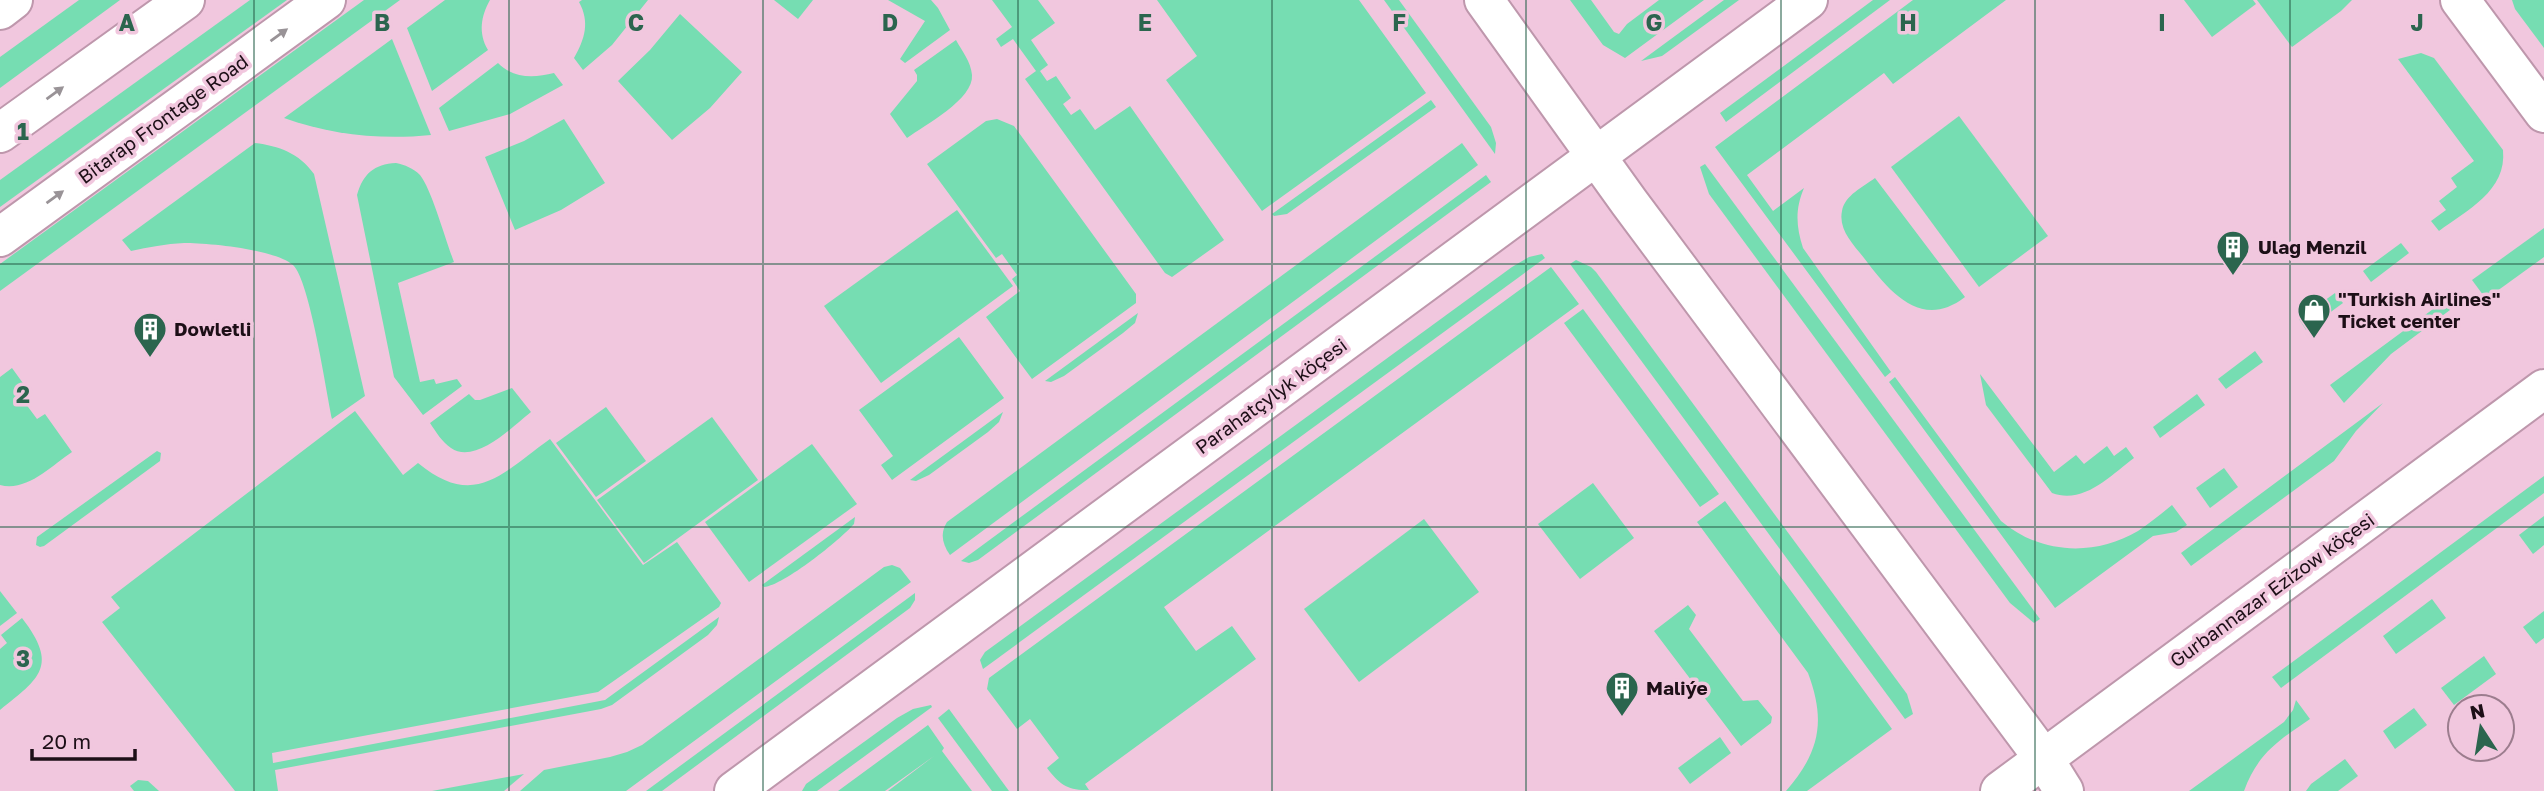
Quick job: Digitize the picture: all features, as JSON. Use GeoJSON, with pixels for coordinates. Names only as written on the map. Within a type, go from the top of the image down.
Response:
{"type":"FeatureCollection","features":[{"type":"Feature","properties":{"kind":"street"},"geometry":{"type":"LineString","coordinates":[[0,10],[13,0]]}},
{"type":"Feature","properties":{"kind":"street"},"geometry":{"type":"LineString","coordinates":[[0,133],[185,0]]}},
{"type":"Feature","properties":{"kind":"street","name":"Bitarap Frontage Road"},"geometry":{"type":"LineString","coordinates":[[0,237],[326,0]]}},
{"type":"Feature","properties":{"kind":"street"},"geometry":{"type":"LineString","coordinates":[[1484,0],[1596,157],[2044,759],[2064,791]]}},
{"type":"Feature","properties":{"kind":"street","name":"Parahatçylyk köçesi"},"geometry":{"type":"LineString","coordinates":[[734,791],[1808,0]]}},
{"type":"Feature","properties":{"kind":"street"},"geometry":{"type":"LineString","coordinates":[[2460,0],[2544,113]]}},
{"type":"Feature","properties":{"kind":"street","name":"Gurbannazar Ezizow köçesi"},"geometry":{"type":"LineString","coordinates":[[2000,791],[2544,389]]}},
{"type":"Feature","properties":{"kind":"green space"},"geometry":{"type":"Polygon","coordinates":[[[79,0],[120,0],[0,88],[0,57],[79,0]]]}},
{"type":"Feature","properties":{"kind":"green space"},"geometry":{"type":"Polygon","coordinates":[[[250,0],[287,0],[0,207],[0,180],[250,0]]]}},
{"type":"Feature","properties":{"kind":"green space"},"geometry":{"type":"Polygon","coordinates":[[[364,0],[400,0],[0,291],[0,264],[364,0]]]}},
{"type":"Feature","properties":{"kind":"green space"},"geometry":{"type":"Polygon","coordinates":[[[445,0],[490,0],[482,25],[488,50],[432,91],[407,28],[445,0]]]}},
{"type":"Feature","properties":{"kind":"green space"},"geometry":{"type":"Polygon","coordinates":[[[648,0],[612,45],[583,70],[574,58],[585,30],[579,2],[648,0]]]}},
{"type":"Feature","properties":{"kind":"green space"},"geometry":{"type":"Polygon","coordinates":[[[774,0],[813,0],[798,19],[774,0]]]}},
{"type":"Feature","properties":{"kind":"green space"},"geometry":{"type":"Polygon","coordinates":[[[888,0],[931,0],[950,30],[905,63],[900,59],[925,21],[888,0]]]}},
{"type":"Feature","properties":{"kind":"green space"},"geometry":{"type":"Polygon","coordinates":[[[992,0],[1038,0],[1055,23],[1031,40],[1048,65],[1040,71],[1047,81],[1056,76],[1071,98],[1063,104],[1071,115],[1080,109],[1095,130],[1130,106],[1224,240],[1172,277],[1165,273],[1025,79],[1036,71],[1013,39],[1001,47],[996,39],[1012,27],[992,0]]]}},
{"type":"Feature","properties":{"kind":"green space"},"geometry":{"type":"Polygon","coordinates":[[[1157,0],[1359,0],[1426,93],[1262,211],[1166,80],[1197,56],[1157,0]]]}},
{"type":"Feature","properties":{"kind":"green space"},"geometry":{"type":"Polygon","coordinates":[[[1384,0],[1399,0],[1491,127],[1496,143],[1495,154],[1384,0]]]}},
{"type":"Feature","properties":{"kind":"green space"},"geometry":{"type":"Polygon","coordinates":[[[1570,0],[1591,0],[1614,32],[1619,34],[1627,24],[1659,0],[1704,0],[1625,58],[1603,45],[1570,0]]]}},
{"type":"Feature","properties":{"kind":"green space"},"geometry":{"type":"Polygon","coordinates":[[[1724,0],[1739,0],[1662,56],[1641,61],[1724,0]]]}},
{"type":"Feature","properties":{"kind":"green space"},"geometry":{"type":"Polygon","coordinates":[[[1873,0],[1890,0],[1726,122],[1720,113],[1873,0]]]}},
{"type":"Feature","properties":{"kind":"green space"},"geometry":{"type":"Polygon","coordinates":[[[1913,0],[2006,0],[1893,84],[1884,73],[1747,175],[1773,211],[1804,188],[1798,218],[1803,248],[1891,372],[1885,377],[1715,147],[1913,0]]]}},
{"type":"Feature","properties":{"kind":"green space"},"geometry":{"type":"Polygon","coordinates":[[[2184,0],[2253,0],[2256,4],[2212,37],[2184,0]]]}},
{"type":"Feature","properties":{"kind":"green space"},"geometry":{"type":"Polygon","coordinates":[[[2257,0],[2352,0],[2292,47],[2257,0]]]}},
{"type":"Feature","properties":{"kind":"green space"},"geometry":{"type":"Polygon","coordinates":[[[2512,0],[2544,0],[2544,48],[2515,9],[2512,0]]]}},
{"type":"Feature","properties":{"kind":"green space"},"geometry":{"type":"Polygon","coordinates":[[[680,14],[742,72],[710,108],[672,140],[618,81],[650,50],[680,14]]]}},
{"type":"Feature","properties":{"kind":"green space"},"geometry":{"type":"Polygon","coordinates":[[[392,39],[431,135],[356,135],[320,129],[284,118],[392,39]]]}},
{"type":"Feature","properties":{"kind":"green space"},"geometry":{"type":"Polygon","coordinates":[[[956,40],[970,66],[971,84],[947,111],[907,138],[890,114],[917,81],[914,70],[956,40]]]}},
{"type":"Feature","properties":{"kind":"green space"},"geometry":{"type":"Polygon","coordinates":[[[2421,53],[2434,58],[2503,150],[2503,164],[2492,188],[2473,207],[2439,231],[2431,221],[2446,210],[2439,201],[2457,187],[2451,178],[2474,161],[2398,59],[2421,53]]]}},
{"type":"Feature","properties":{"kind":"green space"},"geometry":{"type":"Polygon","coordinates":[[[498,63],[517,75],[539,76],[554,73],[563,85],[510,114],[449,131],[439,108],[498,63]]]}},
{"type":"Feature","properties":{"kind":"green space"},"geometry":{"type":"Polygon","coordinates":[[[1431,100],[1436,107],[1287,214],[1272,214],[1431,100]]]}},
{"type":"Feature","properties":{"kind":"green space"},"geometry":{"type":"Polygon","coordinates":[[[1959,116],[2048,236],[1979,287],[1891,167],[1959,116]]]}},
{"type":"Feature","properties":{"kind":"green space"},"geometry":{"type":"Polygon","coordinates":[[[564,119],[605,183],[561,210],[515,230],[485,157],[524,141],[564,119]]]}},
{"type":"Feature","properties":{"kind":"green space"},"geometry":{"type":"Polygon","coordinates":[[[997,119],[1014,126],[1136,294],[1136,303],[1032,379],[986,317],[1020,291],[1012,279],[1017,275],[1002,254],[996,258],[927,164],[986,121],[997,119]]]}},
{"type":"Feature","properties":{"kind":"green space"},"geometry":{"type":"Polygon","coordinates":[[[255,143],[288,152],[302,161],[314,174],[365,396],[332,419],[311,313],[299,275],[293,265],[284,259],[256,251],[208,244],[177,243],[131,251],[122,240],[255,143]]]}},
{"type":"Feature","properties":{"kind":"green space"},"geometry":{"type":"Polygon","coordinates":[[[1462,143],[1478,165],[950,555],[943,538],[947,522],[1462,143]]]}},
{"type":"Feature","properties":{"kind":"green space"},"geometry":{"type":"Polygon","coordinates":[[[396,163],[415,170],[425,182],[454,262],[398,283],[420,382],[434,379],[436,384],[457,379],[462,386],[423,415],[394,377],[357,195],[370,172],[381,165],[396,163]]]}},
{"type":"Feature","properties":{"kind":"green space"},"geometry":{"type":"Polygon","coordinates":[[[1705,164],[2040,619],[2034,623],[2010,603],[1709,194],[1700,167],[1705,164]]]}},
{"type":"Feature","properties":{"kind":"green space"},"geometry":{"type":"Polygon","coordinates":[[[1486,175],[1491,182],[978,560],[969,563],[961,561],[1486,175]]]}},
{"type":"Feature","properties":{"kind":"green space"},"geometry":{"type":"Polygon","coordinates":[[[1875,178],[1965,297],[1949,306],[1934,310],[1907,303],[1884,283],[1852,242],[1842,225],[1844,205],[1855,192],[1875,178]]]}},
{"type":"Feature","properties":{"kind":"green space"},"geometry":{"type":"Polygon","coordinates":[[[957,210],[1013,286],[881,383],[824,306],[957,210]]]}},
{"type":"Feature","properties":{"kind":"green space"},"geometry":{"type":"Polygon","coordinates":[[[2544,228],[2544,257],[2486,299],[2472,280],[2544,228]]]}},
{"type":"Feature","properties":{"kind":"green space"},"geometry":{"type":"Polygon","coordinates":[[[2401,243],[2409,253],[2371,282],[2363,271],[2401,243]]]}},
{"type":"Feature","properties":{"kind":"green space"},"geometry":{"type":"Polygon","coordinates":[[[1542,254],[1545,258],[983,669],[980,660],[985,652],[1512,267],[1529,257],[1542,254]]]}},
{"type":"Feature","properties":{"kind":"green space"},"geometry":{"type":"Polygon","coordinates":[[[1576,260],[1596,272],[1907,694],[1913,714],[1905,719],[1570,264],[1576,260]]]}},
{"type":"Feature","properties":{"kind":"green space"},"geometry":{"type":"Polygon","coordinates":[[[1551,267],[1579,304],[1164,607],[1196,651],[1232,626],[1256,659],[1085,784],[1089,790],[1070,788],[1056,778],[1047,768],[1059,758],[1030,719],[1017,729],[987,689],[989,678],[1551,267]]]}},
{"type":"Feature","properties":{"kind":"green space"},"geometry":{"type":"Polygon","coordinates":[[[2335,293],[2343,303],[2306,330],[2299,319],[2335,293]]]}},
{"type":"Feature","properties":{"kind":"green space"},"geometry":{"type":"Polygon","coordinates":[[[2444,301],[2450,310],[2391,354],[2344,403],[2330,385],[2444,301]]]}},
{"type":"Feature","properties":{"kind":"green space"},"geometry":{"type":"Polygon","coordinates":[[[1583,309],[1719,494],[1700,507],[1564,323],[1583,309]]]}},
{"type":"Feature","properties":{"kind":"green space"},"geometry":{"type":"Polygon","coordinates":[[[1138,313],[1135,323],[1123,333],[1064,376],[1051,382],[1045,381],[1138,313]]]}},
{"type":"Feature","properties":{"kind":"green space"},"geometry":{"type":"Polygon","coordinates":[[[959,337],[1004,398],[892,480],[881,465],[893,456],[859,410],[959,337]]]}},
{"type":"Feature","properties":{"kind":"green space"},"geometry":{"type":"Polygon","coordinates":[[[2255,351],[2263,362],[2226,389],[2218,379],[2255,351]]]}},
{"type":"Feature","properties":{"kind":"green space"},"geometry":{"type":"Polygon","coordinates":[[[12,368],[25,386],[17,392],[37,419],[45,414],[72,452],[29,481],[10,486],[0,485],[0,377],[12,368]]]}},
{"type":"Feature","properties":{"kind":"green space"},"geometry":{"type":"Polygon","coordinates":[[[1980,374],[2054,472],[2076,455],[2084,464],[2107,446],[2114,456],[2126,447],[2134,458],[2086,492],[2064,496],[2052,493],[1986,405],[1980,374]]]}},
{"type":"Feature","properties":{"kind":"green space"},"geometry":{"type":"Polygon","coordinates":[[[1895,377],[2001,521],[2016,532],[2050,546],[2086,548],[2104,545],[2138,531],[2172,505],[2187,525],[2176,532],[2153,536],[2055,608],[1889,382],[1895,377]]]}},
{"type":"Feature","properties":{"kind":"green space"},"geometry":{"type":"Polygon","coordinates":[[[512,388],[531,412],[482,448],[461,452],[451,448],[430,423],[469,394],[475,400],[480,400],[512,388]]]}},
{"type":"Feature","properties":{"kind":"green space"},"geometry":{"type":"Polygon","coordinates":[[[2197,394],[2205,405],[2160,438],[2153,427],[2197,394]]]}},
{"type":"Feature","properties":{"kind":"green space"},"geometry":{"type":"Polygon","coordinates":[[[2383,403],[2356,431],[2334,461],[2191,566],[2181,553],[2383,403]]]}},
{"type":"Feature","properties":{"kind":"green space"},"geometry":{"type":"Polygon","coordinates":[[[606,407],[646,461],[596,497],[556,443],[606,407]]]}},
{"type":"Feature","properties":{"kind":"green space"},"geometry":{"type":"Polygon","coordinates":[[[355,411],[403,475],[418,463],[438,477],[456,484],[472,485],[502,474],[550,439],[643,565],[677,542],[721,603],[598,692],[272,753],[273,763],[605,700],[719,617],[717,625],[708,635],[612,705],[601,709],[275,770],[278,791],[235,791],[102,622],[120,608],[111,597],[355,411]]]}},
{"type":"Feature","properties":{"kind":"green space"},"geometry":{"type":"Polygon","coordinates":[[[1003,412],[999,422],[988,432],[929,475],[916,481],[910,480],[1003,412]]]}},
{"type":"Feature","properties":{"kind":"green space"},"geometry":{"type":"Polygon","coordinates":[[[712,417],[758,480],[644,563],[597,500],[712,417]]]}},
{"type":"Feature","properties":{"kind":"green space"},"geometry":{"type":"Polygon","coordinates":[[[812,444],[857,504],[749,582],[705,522],[812,444]]]}},
{"type":"Feature","properties":{"kind":"green space"},"geometry":{"type":"Polygon","coordinates":[[[157,451],[161,453],[160,461],[44,546],[36,545],[37,537],[157,451]]]}},
{"type":"Feature","properties":{"kind":"green space"},"geometry":{"type":"Polygon","coordinates":[[[2224,468],[2238,487],[2210,508],[2196,488],[2224,468]]]}},
{"type":"Feature","properties":{"kind":"green space"},"geometry":{"type":"Polygon","coordinates":[[[2544,476],[2544,493],[2281,688],[2272,677],[2544,476]]]}},
{"type":"Feature","properties":{"kind":"green space"},"geometry":{"type":"Polygon","coordinates":[[[1593,483],[1634,538],[1580,579],[1538,524],[1593,483]]]}},
{"type":"Feature","properties":{"kind":"green space"},"geometry":{"type":"Polygon","coordinates":[[[1725,501],[1892,729],[1807,791],[1786,791],[1813,749],[1818,721],[1814,690],[1808,673],[1697,522],[1725,501]]]}},
{"type":"Feature","properties":{"kind":"green space"},"geometry":{"type":"Polygon","coordinates":[[[2544,516],[2544,545],[2533,554],[2519,535],[2544,516]]]}},
{"type":"Feature","properties":{"kind":"green space"},"geometry":{"type":"Polygon","coordinates":[[[855,517],[854,524],[847,531],[811,561],[785,579],[764,587],[762,585],[855,517]]]}},
{"type":"Feature","properties":{"kind":"green space"},"geometry":{"type":"Polygon","coordinates":[[[1424,519],[1479,592],[1359,682],[1304,609],[1424,519]]]}},
{"type":"Feature","properties":{"kind":"green space"},"geometry":{"type":"Polygon","coordinates":[[[892,565],[900,568],[911,582],[626,791],[520,791],[544,770],[610,757],[642,745],[884,567],[892,565]]]}},
{"type":"Feature","properties":{"kind":"green space"},"geometry":{"type":"Polygon","coordinates":[[[0,591],[17,613],[0,626],[0,591]]]}},
{"type":"Feature","properties":{"kind":"green space"},"geometry":{"type":"Polygon","coordinates":[[[915,593],[915,600],[910,608],[662,791],[646,791],[915,593]]]}},
{"type":"Feature","properties":{"kind":"green space"},"geometry":{"type":"Polygon","coordinates":[[[2432,599],[2446,618],[2396,654],[2383,636],[2432,599]]]}},
{"type":"Feature","properties":{"kind":"green space"},"geometry":{"type":"Polygon","coordinates":[[[1688,605],[1696,615],[1689,629],[1743,701],[1758,700],[1772,717],[1771,723],[1741,746],[1654,631],[1688,605]]]}},
{"type":"Feature","properties":{"kind":"green space"},"geometry":{"type":"Polygon","coordinates":[[[2544,611],[2544,638],[2536,644],[2523,627],[2544,611]]]}},
{"type":"Feature","properties":{"kind":"green space"},"geometry":{"type":"Polygon","coordinates":[[[22,618],[40,648],[40,670],[26,689],[0,710],[0,649],[7,643],[1,635],[22,618]]]}},
{"type":"Feature","properties":{"kind":"green space"},"geometry":{"type":"Polygon","coordinates":[[[2484,656],[2496,674],[2470,693],[2446,695],[2441,688],[2484,656]]]}},
{"type":"Feature","properties":{"kind":"green space"},"geometry":{"type":"Polygon","coordinates":[[[2296,700],[2310,719],[2270,749],[2256,767],[2244,791],[2189,791],[2284,722],[2293,710],[2296,700]]]}},
{"type":"Feature","properties":{"kind":"green space"},"geometry":{"type":"Polygon","coordinates":[[[932,707],[817,791],[802,791],[806,784],[897,718],[913,709],[932,707]]]}},
{"type":"Feature","properties":{"kind":"green space"},"geometry":{"type":"Polygon","coordinates":[[[2414,708],[2427,725],[2395,749],[2383,731],[2414,708]]]}},
{"type":"Feature","properties":{"kind":"green space"},"geometry":{"type":"Polygon","coordinates":[[[949,709],[1009,791],[992,791],[938,718],[949,709]]]}},
{"type":"Feature","properties":{"kind":"green space"},"geometry":{"type":"Polygon","coordinates":[[[928,725],[944,748],[942,751],[972,791],[888,791],[934,756],[885,791],[838,791],[928,725]]]}},
{"type":"Feature","properties":{"kind":"green space"},"geometry":{"type":"Polygon","coordinates":[[[1720,737],[1731,753],[1690,784],[1678,768],[1720,737]]]}},
{"type":"Feature","properties":{"kind":"green space"},"geometry":{"type":"Polygon","coordinates":[[[2345,759],[2358,776],[2338,791],[2306,791],[2311,784],[2345,759]]]}},
{"type":"Feature","properties":{"kind":"green space"},"geometry":{"type":"Polygon","coordinates":[[[524,774],[504,791],[432,791],[524,774]]]}},
{"type":"Feature","properties":{"kind":"green space"},"geometry":{"type":"Polygon","coordinates":[[[138,780],[148,781],[159,791],[134,791],[130,786],[138,780]]]}},
{"type":"Feature","properties":{"kind":"place","name":"Ulag Menzil"},"geometry":{"type":"Point","coordinates":[2233,277]}},
{"type":"Feature","properties":{"kind":"place","name":"\"Turkish Airlines\" Ticket center"},"geometry":{"type":"Point","coordinates":[2314,340]}},
{"type":"Feature","properties":{"kind":"place","name":"Dowletli"},"geometry":{"type":"Point","coordinates":[150,359]}},
{"type":"Feature","properties":{"kind":"place","name":"Maliýe"},"geometry":{"type":"Point","coordinates":[1622,718]}}]}
